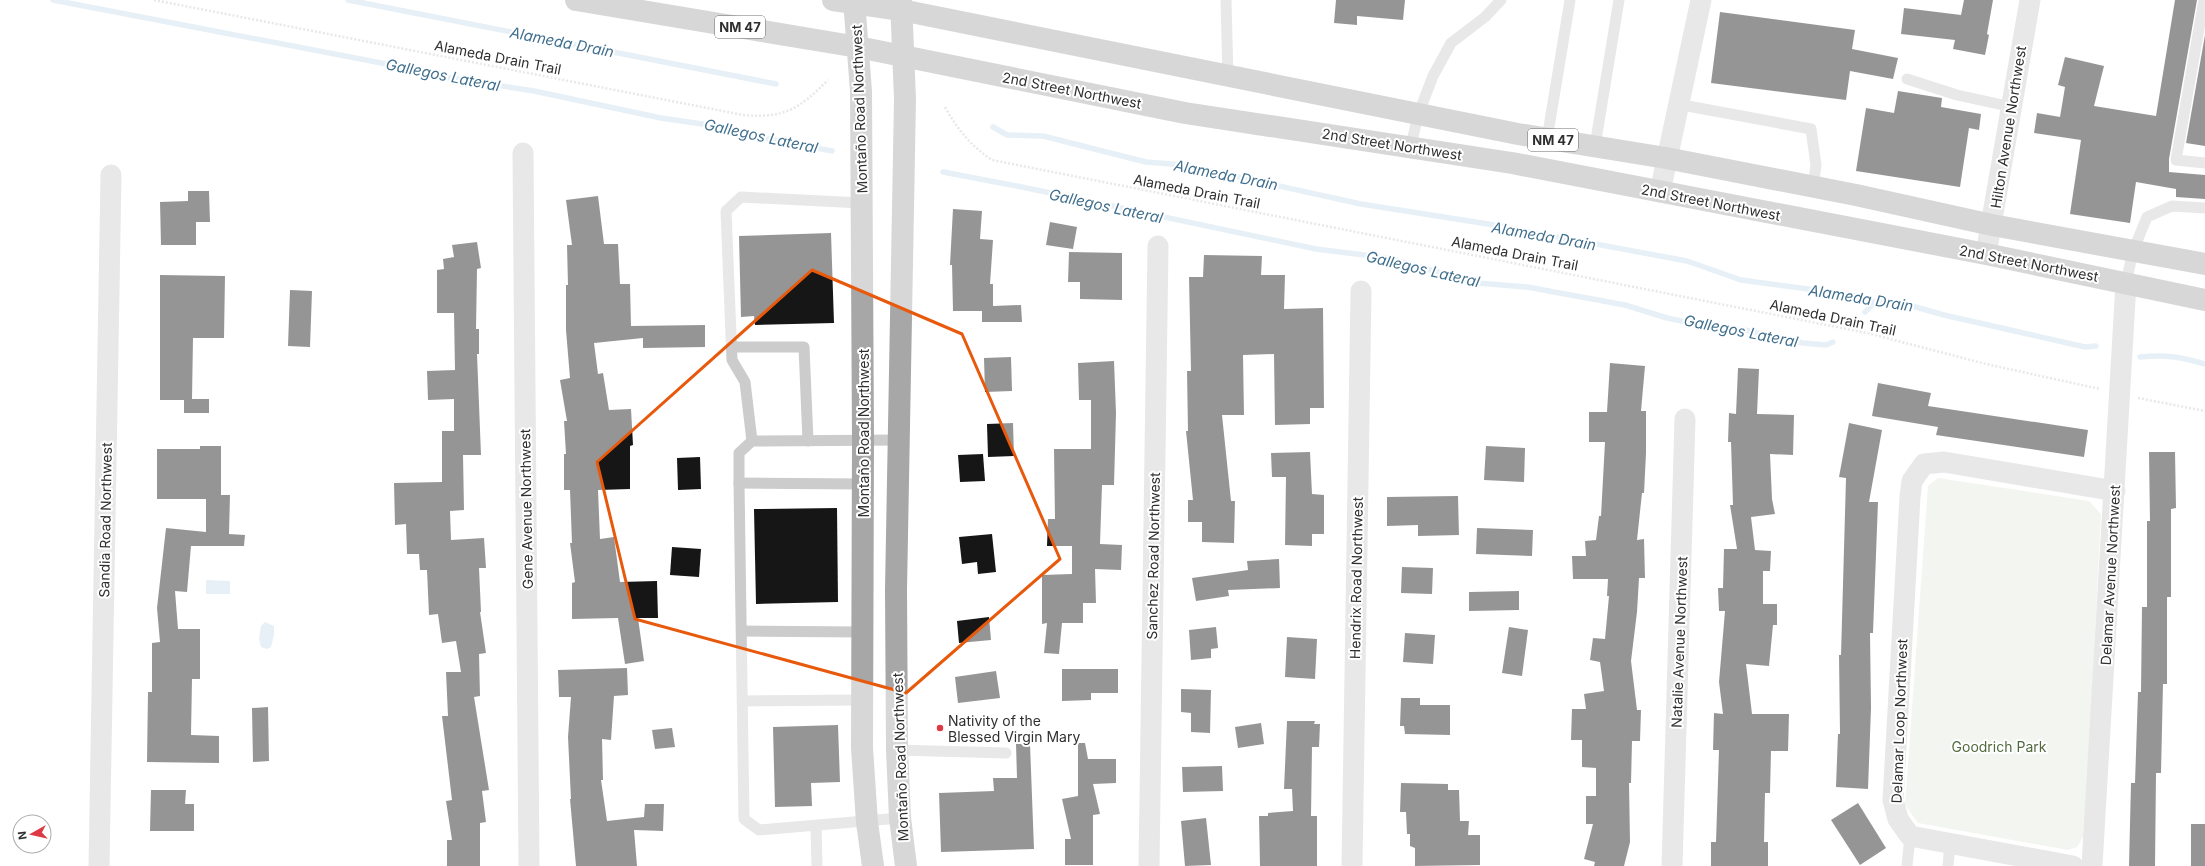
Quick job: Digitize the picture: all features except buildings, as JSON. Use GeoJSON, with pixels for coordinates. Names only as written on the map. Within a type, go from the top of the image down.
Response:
{"type":"FeatureCollection","features":[{"type":"Feature","properties":{"kind":"main road","name":"2nd Street Northwest"},"geometry":{"type":"LineString","coordinates":[[576,0],[858,47],[1185,113],[1411,146],[1986,254],[2205,300]]}},
{"type":"Feature","properties":{"kind":"main road","name":"Montaño Road Northwest"},"geometry":{"type":"LineString","coordinates":[[847,1],[858,47],[861,91],[863,440],[862,748],[867,822],[874,866]]}},
{"type":"Feature","properties":{"kind":"main road","name":"NM 47"},"geometry":{"type":"LineString","coordinates":[[847,1],[901,5],[1228,77],[1418,115],[1547,139],[1666,158],[1992,225],[2205,264]]}},
{"type":"Feature","properties":{"kind":"main road","name":"Montaño Road Northwest"},"geometry":{"type":"LineString","coordinates":[[901,5],[905,99],[896,590],[897,750],[900,818],[906,866]]}},
{"type":"Feature","properties":{"kind":"street"},"geometry":{"type":"LineString","coordinates":[[1660,192],[1666,158],[1701,0]]}},
{"type":"Feature","properties":{"kind":"street","name":"Hilton Avenue Northwest"},"geometry":{"type":"LineString","coordinates":[[1986,254],[2030,0]]}},
{"type":"Feature","properties":{"kind":"street","name":"Gene Avenue Northwest"},"geometry":{"type":"LineString","coordinates":[[523,153],[529,866]]}},
{"type":"Feature","properties":{"kind":"street","name":"Sandia Road Northwest"},"geometry":{"type":"LineString","coordinates":[[99,866],[111,175]]}},
{"type":"Feature","properties":{"kind":"street","name":"Sanchez Road Northwest"},"geometry":{"type":"LineString","coordinates":[[1149,866],[1158,246]]}},
{"type":"Feature","properties":{"kind":"street","name":"Delamar Avenue Northwest"},"geometry":{"type":"LineString","coordinates":[[2092,866],[2126,283]]}},
{"type":"Feature","properties":{"kind":"street","name":"Hendrix Road Northwest"},"geometry":{"type":"LineString","coordinates":[[1352,866],[1361,291]]}},
{"type":"Feature","properties":{"kind":"street","name":"Natalie Avenue Northwest"},"geometry":{"type":"LineString","coordinates":[[1672,866],[1685,419]]}},
{"type":"Feature","properties":{"kind":"street","name":"Delamar Loop Northwest"},"geometry":{"type":"LineString","coordinates":[[1910,836],[1898,819],[1893,800],[1912,482],[1924,464],[1944,462],[2115,491]]}},
{"type":"Feature","properties":{"kind":"street"},"geometry":{"type":"LineString","coordinates":[[1910,836],[2073,866]]}},
{"type":"Feature","properties":{"kind":"lane"},"geometry":{"type":"LineString","coordinates":[[1226,0],[1228,77]]}},
{"type":"Feature","properties":{"kind":"lane"},"geometry":{"type":"LineString","coordinates":[[1411,146],[1418,115],[1433,76],[1452,43],[1485,17],[1501,0]]}},
{"type":"Feature","properties":{"kind":"lane"},"geometry":{"type":"LineString","coordinates":[[1547,139],[1570,0]]}},
{"type":"Feature","properties":{"kind":"lane"},"geometry":{"type":"LineString","coordinates":[[1595,146],[1619,0]]}},
{"type":"Feature","properties":{"kind":"lane"},"geometry":{"type":"LineString","coordinates":[[2204,0],[2176,160],[2205,163]]}},
{"type":"Feature","properties":{"kind":"lane"},"geometry":{"type":"LineString","coordinates":[[1907,79],[1957,95],[2012,107]]}},
{"type":"Feature","properties":{"kind":"lane"},"geometry":{"type":"LineString","coordinates":[[1678,104],[1811,129],[1816,165],[1813,187]]}},
{"type":"Feature","properties":{"kind":"lane"},"geometry":{"type":"LineString","coordinates":[[752,441],[745,382],[732,360],[726,210],[741,197],[862,203]]}},
{"type":"Feature","properties":{"kind":"lane"},"geometry":{"type":"LineString","coordinates":[[2126,283],[2133,251],[2147,217],[2172,206],[2205,208]]}},
{"type":"Feature","properties":{"kind":"lane"},"geometry":{"type":"LineString","coordinates":[[732,347],[804,347],[808,441]]}},
{"type":"Feature","properties":{"kind":"lane"},"geometry":{"type":"LineString","coordinates":[[899,440],[752,441],[739,453],[739,483],[744,819],[759,830],[900,818]]}},
{"type":"Feature","properties":{"kind":"lane"},"geometry":{"type":"LineString","coordinates":[[739,483],[863,484]]}},
{"type":"Feature","properties":{"kind":"lane"},"geometry":{"type":"LineString","coordinates":[[742,631],[862,632]]}},
{"type":"Feature","properties":{"kind":"lane"},"geometry":{"type":"LineString","coordinates":[[743,701],[862,700]]}},
{"type":"Feature","properties":{"kind":"lane"},"geometry":{"type":"LineString","coordinates":[[897,750],[1006,753]]}},
{"type":"Feature","properties":{"kind":"lane"},"geometry":{"type":"LineString","coordinates":[[816,826],[817,866]]}},
{"type":"Feature","properties":{"kind":"lane"},"geometry":{"type":"LineString","coordinates":[[1907,866],[1910,836]]}},
{"type":"Feature","properties":{"kind":"lane"},"geometry":{"type":"LineString","coordinates":[[1948,866],[1950,844]]}},
{"type":"Feature","properties":{"kind":"path","name":"Alameda Drain Trail"},"geometry":{"type":"LineString","coordinates":[[154,0],[743,115],[760,117],[783,114],[807,100],[828,80]]}},
{"type":"Feature","properties":{"kind":"path","name":"Alameda Drain Trail"},"geometry":{"type":"LineString","coordinates":[[945,107],[955,124],[969,142],[992,160],[1867,333],[1986,364],[2103,390]]}},
{"type":"Feature","properties":{"kind":"path"},"geometry":{"type":"LineString","coordinates":[[2136,398],[2205,411]]}},
{"type":"Feature","properties":{"kind":"highlighted area"},"geometry":{"type":"Polygon","coordinates":[[[812,270],[962,334],[1060,559],[906,693],[635,619],[597,462],[812,270]]]}},
{"type":"Feature","properties":{"kind":"green space","name":"Goodrich Park"},"geometry":{"type":"Polygon","coordinates":[[[1938,478],[2089,501],[2101,514],[2085,834],[2077,847],[2068,850],[1918,823],[1905,805],[1928,486],[1938,478]]]}},
{"type":"Feature","properties":{"kind":"water"},"geometry":{"type":"Polygon","coordinates":[[[206,580],[230,581],[230,594],[206,594],[206,580]]]}},
{"type":"Feature","properties":{"kind":"water"},"geometry":{"type":"Polygon","coordinates":[[[265,622],[274,626],[274,635],[271,647],[267,649],[261,647],[259,639],[261,626],[265,622]]]}},
{"type":"Feature","properties":{"kind":"waterway","name":"Gallegos Lateral"},"geometry":{"type":"LineString","coordinates":[[53,0],[397,66],[419,73],[534,91],[661,118],[709,125],[740,133],[832,151]]}},
{"type":"Feature","properties":{"kind":"waterway","name":"Alameda Drain"},"geometry":{"type":"LineString","coordinates":[[348,0],[776,84]]}},
{"type":"Feature","properties":{"kind":"waterway","name":"Alameda Drain"},"geometry":{"type":"LineString","coordinates":[[993,127],[1007,135],[1043,136],[1146,162],[1184,165],[1361,204],[1488,224],[1687,261],[1741,280],[1853,295],[1875,302],[1905,304],[1944,315],[2085,347],[2096,346]]}},
{"type":"Feature","properties":{"kind":"waterway","name":"Gallegos Lateral"},"geometry":{"type":"LineString","coordinates":[[943,172],[1022,187],[1316,249],[1388,258],[1477,283],[1527,287],[1625,305],[1667,318],[1701,325],[1745,330],[1803,343],[1826,345],[1833,342]]}},
{"type":"Feature","properties":{"kind":"waterway","name":"Gallegos Lateral"},"geometry":{"type":"LineString","coordinates":[[1865,312],[1875,302]]}},
{"type":"Feature","properties":{"kind":"waterway","name":"Alameda Drain"},"geometry":{"type":"LineString","coordinates":[[2140,357],[2173,357],[2205,364]]}},
{"type":"Feature","properties":{"kind":"place","name":"Nativity of the Blessed Virgin Mary"},"geometry":{"type":"Point","coordinates":[940,728]}}]}
